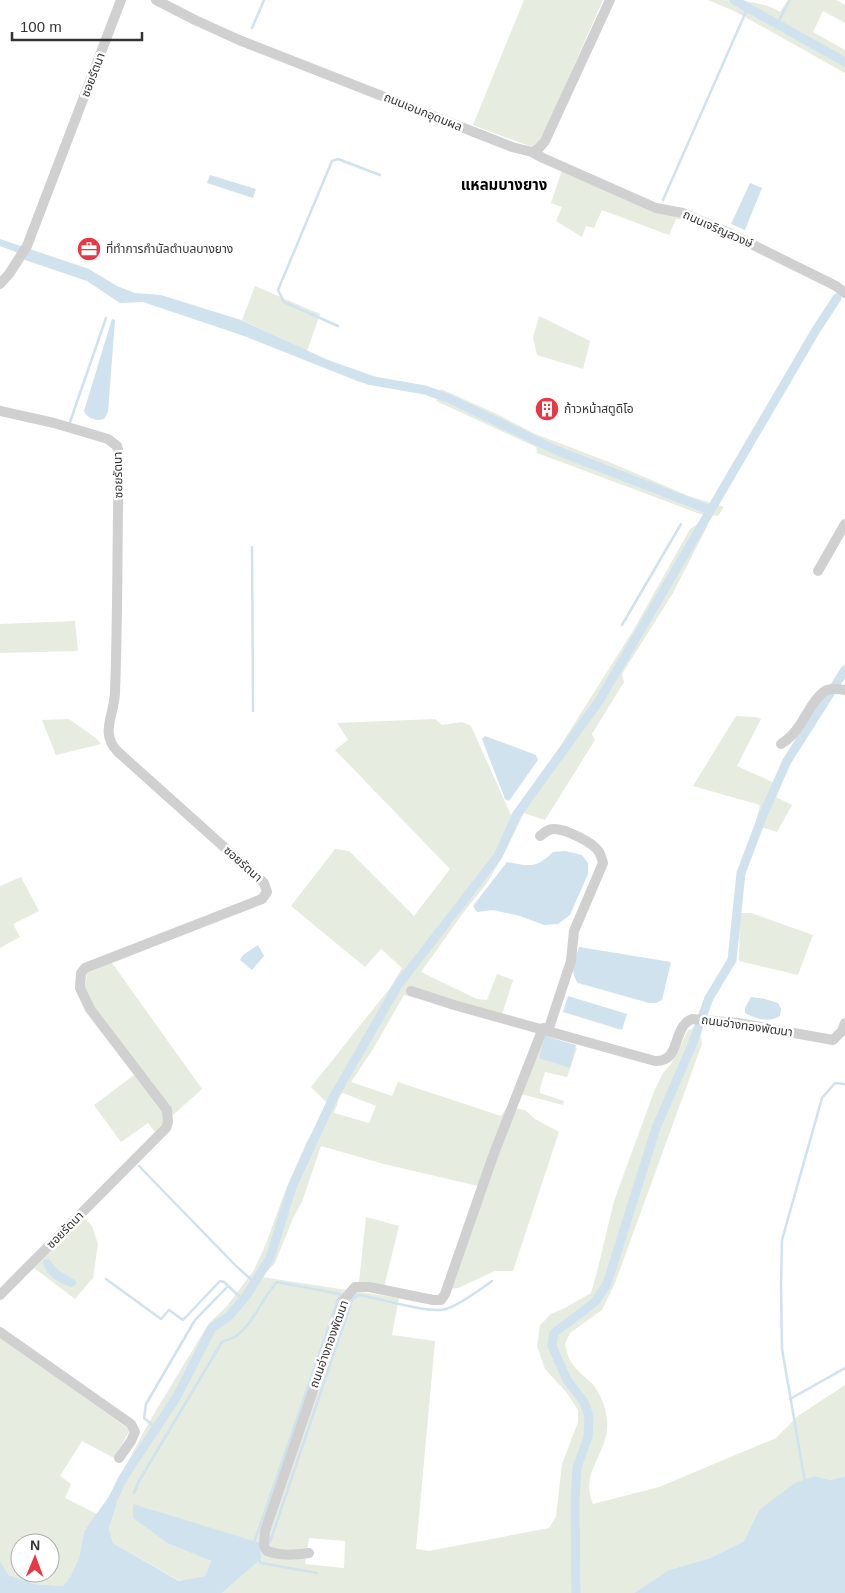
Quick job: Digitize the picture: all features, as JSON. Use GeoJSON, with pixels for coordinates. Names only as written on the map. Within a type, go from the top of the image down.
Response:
{"type":"FeatureCollection","features":[{"type":"Feature","properties":{"kind":"street","name":"ซอยรัตนา"},"geometry":{"type":"LineString","coordinates":[[0,284],[4,281],[27,246],[121,0]]}},
{"type":"Feature","properties":{"kind":"street","name":"ถนนเอนกอุดมผล"},"geometry":{"type":"LineString","coordinates":[[156,0],[239,40],[512,148],[532,152]]}},
{"type":"Feature","properties":{"kind":"street"},"geometry":{"type":"LineString","coordinates":[[532,152],[539,148],[545,140],[610,0]]}},
{"type":"Feature","properties":{"kind":"street","name":"ถนนเจริญสวงษ์"},"geometry":{"type":"LineString","coordinates":[[532,152],[656,208],[683,212],[728,232],[836,286],[845,293]]}},
{"type":"Feature","properties":{"kind":"street","name":"ซอยรัตนา"},"geometry":{"type":"LineString","coordinates":[[0,411],[54,423],[108,439],[117,446],[119,454],[118,614],[114,698],[108,738],[117,750],[264,883],[267,892],[262,899],[85,968],[81,973],[80,988],[90,1009],[167,1110],[168,1122],[166,1128],[0,1296]]}},
{"type":"Feature","properties":{"kind":"street"},"geometry":{"type":"LineString","coordinates":[[818,571],[845,524]]}},
{"type":"Feature","properties":{"kind":"street"},"geometry":{"type":"LineString","coordinates":[[781,744],[791,738],[798,730],[817,699],[825,691],[839,689]]}},
{"type":"Feature","properties":{"kind":"street","name":"ถนนอ่างทองพัฒนา"},"geometry":{"type":"LineString","coordinates":[[309,1553],[288,1555],[267,1551],[264,1546],[265,1531],[344,1300],[355,1287],[369,1287],[433,1300],[441,1300],[445,1294],[493,1156],[571,961],[574,931],[603,863],[599,852],[593,845],[576,836],[552,829],[540,836]]}},
{"type":"Feature","properties":{"kind":"street","name":"ถนนอ่างทองพัฒนา"},"geometry":{"type":"LineString","coordinates":[[411,991],[454,1005],[655,1061],[663,1061],[669,1058],[682,1026],[692,1019],[715,1020],[833,1040],[842,1031],[845,1023]]}},
{"type":"Feature","properties":{"kind":"street"},"geometry":{"type":"LineString","coordinates":[[0,1332],[130,1424],[135,1432],[119,1458]]}},
{"type":"Feature","properties":{"kind":"shaded area"},"geometry":{"type":"Polygon","coordinates":[[[524,0],[603,0],[545,131],[536,145],[529,146],[473,125],[524,0]]]}},
{"type":"Feature","properties":{"kind":"shaded area"},"geometry":{"type":"Polygon","coordinates":[[[708,0],[756,3],[780,12],[788,0],[836,0],[845,5],[845,23],[823,11],[813,32],[845,50],[845,73],[736,12],[708,0]]]}},
{"type":"Feature","properties":{"kind":"shaded area"},"geometry":{"type":"Polygon","coordinates":[[[562,170],[687,219],[676,219],[669,235],[602,210],[594,228],[586,226],[582,237],[556,221],[562,207],[551,203],[562,170]]]}},
{"type":"Feature","properties":{"kind":"shaded area"},"geometry":{"type":"Polygon","coordinates":[[[255,286],[320,314],[307,351],[242,320],[255,286]]]}},
{"type":"Feature","properties":{"kind":"shaded area"},"geometry":{"type":"Polygon","coordinates":[[[539,316],[590,341],[583,369],[537,355],[533,338],[539,316]]]}},
{"type":"Feature","properties":{"kind":"shaded area"},"geometry":{"type":"Polygon","coordinates":[[[441,389],[497,414],[533,433],[609,462],[689,496],[724,507],[718,516],[700,514],[537,453],[536,447],[436,401],[441,389]]]}},
{"type":"Feature","properties":{"kind":"shaded area"},"geometry":{"type":"Polygon","coordinates":[[[696,525],[708,525],[673,593],[622,674],[624,682],[592,734],[595,740],[545,820],[524,813],[487,883],[421,972],[477,999],[487,1000],[497,974],[513,980],[500,1021],[404,995],[373,1049],[351,1082],[392,1096],[398,1082],[501,1116],[507,1107],[525,1110],[535,1119],[559,1132],[513,1271],[495,1271],[458,1288],[443,1289],[478,1186],[384,1164],[321,1146],[302,1202],[293,1218],[275,1263],[262,1277],[399,1298],[392,1335],[435,1341],[416,1549],[429,1551],[549,1528],[556,1517],[562,1464],[578,1422],[578,1410],[567,1393],[545,1369],[537,1346],[540,1325],[551,1314],[591,1293],[614,1201],[655,1089],[663,1073],[671,1064],[688,1030],[699,1027],[702,1044],[615,1283],[602,1310],[570,1333],[565,1344],[573,1366],[598,1391],[606,1414],[607,1423],[604,1444],[592,1472],[590,1482],[593,1504],[659,1487],[776,1438],[798,1416],[845,1385],[845,1476],[830,1480],[815,1476],[759,1510],[744,1541],[710,1558],[669,1570],[634,1593],[222,1593],[261,1559],[169,1544],[211,1561],[205,1576],[180,1581],[113,1543],[109,1529],[117,1503],[108,1498],[152,1417],[209,1323],[227,1306],[254,1270],[307,1141],[328,1104],[311,1087],[390,988],[402,968],[381,949],[365,967],[291,906],[335,849],[349,851],[414,916],[450,869],[335,750],[348,740],[337,723],[435,719],[442,725],[462,722],[471,726],[511,815],[557,751],[634,629],[690,529],[696,525]],[[343,1093],[340,1096],[334,1113],[369,1123],[376,1106],[343,1093]],[[309,1538],[305,1564],[344,1568],[345,1541],[309,1538]]]}},
{"type":"Feature","properties":{"kind":"shaded area"},"geometry":{"type":"Polygon","coordinates":[[[75,621],[78,651],[0,653],[0,624],[75,621]]]}},
{"type":"Feature","properties":{"kind":"shaded area"},"geometry":{"type":"Polygon","coordinates":[[[736,716],[761,719],[737,766],[781,786],[776,797],[792,805],[777,832],[755,825],[760,805],[693,786],[736,716]]]}},
{"type":"Feature","properties":{"kind":"shaded area"},"geometry":{"type":"Polygon","coordinates":[[[69,719],[101,744],[56,755],[42,720],[69,719]]]}},
{"type":"Feature","properties":{"kind":"shaded area"},"geometry":{"type":"Polygon","coordinates":[[[21,877],[39,911],[13,924],[20,937],[0,948],[0,886],[21,877]]]}},
{"type":"Feature","properties":{"kind":"shaded area"},"geometry":{"type":"Polygon","coordinates":[[[740,913],[751,913],[813,935],[798,975],[739,961],[740,913]]]}},
{"type":"Feature","properties":{"kind":"shaded area"},"geometry":{"type":"Polygon","coordinates":[[[112,963],[202,1089],[173,1115],[93,1007],[85,989],[87,973],[112,963]]]}},
{"type":"Feature","properties":{"kind":"shaded area"},"geometry":{"type":"Polygon","coordinates":[[[543,1034],[577,1048],[567,1077],[545,1072],[540,1088],[540,1093],[564,1101],[563,1105],[521,1094],[543,1034]]]}},
{"type":"Feature","properties":{"kind":"shaded area"},"geometry":{"type":"Polygon","coordinates":[[[134,1075],[165,1113],[166,1121],[155,1132],[148,1123],[121,1142],[94,1105],[134,1075]]]}},
{"type":"Feature","properties":{"kind":"shaded area"},"geometry":{"type":"Polygon","coordinates":[[[82,1216],[92,1226],[98,1244],[93,1278],[75,1299],[34,1268],[82,1216]]]}},
{"type":"Feature","properties":{"kind":"shaded area"},"geometry":{"type":"Polygon","coordinates":[[[366,1217],[399,1226],[384,1287],[359,1282],[366,1217]]]}},
{"type":"Feature","properties":{"kind":"shaded area"},"geometry":{"type":"Polygon","coordinates":[[[0,1337],[130,1430],[114,1458],[82,1441],[60,1476],[71,1484],[65,1498],[97,1514],[84,1531],[79,1558],[70,1577],[63,1586],[31,1583],[60,1583],[60,1533],[10,1533],[9,1575],[0,1561],[0,1337]]]}},
{"type":"Feature","properties":{"kind":"water"},"geometry":{"type":"Polygon","coordinates":[[[210,175],[256,189],[253,198],[207,183],[210,175]]]}},
{"type":"Feature","properties":{"kind":"water"},"geometry":{"type":"Polygon","coordinates":[[[750,183],[762,188],[745,230],[731,224],[750,183]]]}},
{"type":"Feature","properties":{"kind":"water"},"geometry":{"type":"Polygon","coordinates":[[[0,239],[89,269],[117,286],[135,293],[161,295],[241,320],[328,360],[379,378],[377,386],[360,382],[244,336],[143,302],[120,303],[87,281],[25,260],[16,252],[0,246],[0,239]]]}},
{"type":"Feature","properties":{"kind":"water"},"geometry":{"type":"Polygon","coordinates":[[[112,319],[115,320],[108,412],[104,419],[95,420],[87,416],[84,411],[112,319]]]}},
{"type":"Feature","properties":{"kind":"water"},"geometry":{"type":"Polygon","coordinates":[[[485,736],[536,755],[538,760],[509,801],[505,799],[482,739],[485,736]]]}},
{"type":"Feature","properties":{"kind":"water"},"geometry":{"type":"Polygon","coordinates":[[[565,851],[582,855],[588,863],[588,874],[570,915],[558,924],[544,925],[520,916],[493,910],[477,912],[473,906],[507,862],[532,865],[542,861],[553,852],[565,851]]]}},
{"type":"Feature","properties":{"kind":"water"},"geometry":{"type":"Polygon","coordinates":[[[258,945],[264,956],[252,970],[240,960],[243,955],[258,945]]]}},
{"type":"Feature","properties":{"kind":"water"},"geometry":{"type":"Polygon","coordinates":[[[579,947],[671,962],[662,1000],[656,1003],[649,1003],[578,983],[573,970],[579,947]]]}},
{"type":"Feature","properties":{"kind":"water"},"geometry":{"type":"Polygon","coordinates":[[[568,996],[627,1014],[622,1030],[563,1012],[568,996]]]}},
{"type":"Feature","properties":{"kind":"water"},"geometry":{"type":"Polygon","coordinates":[[[751,997],[778,1003],[781,1009],[780,1016],[762,1019],[745,1013],[745,1008],[751,997]]]}},
{"type":"Feature","properties":{"kind":"water"},"geometry":{"type":"Polygon","coordinates":[[[545,1036],[576,1045],[570,1068],[539,1058],[545,1036]]]}},
{"type":"Feature","properties":{"kind":"water"},"geometry":{"type":"Polygon","coordinates":[[[49,1259],[58,1270],[76,1281],[76,1284],[72,1287],[63,1284],[49,1275],[43,1261],[49,1259]]]}},
{"type":"Feature","properties":{"kind":"water"},"geometry":{"type":"Polygon","coordinates":[[[815,1476],[830,1480],[845,1476],[845,1593],[634,1593],[669,1570],[710,1558],[744,1541],[759,1510],[795,1483],[815,1476]]]}},
{"type":"Feature","properties":{"kind":"water"},"geometry":{"type":"Polygon","coordinates":[[[108,1498],[117,1503],[109,1529],[113,1543],[179,1581],[205,1576],[211,1561],[169,1544],[133,1518],[133,1504],[260,1543],[261,1559],[222,1593],[0,1593],[0,1561],[10,1575],[10,1583],[63,1586],[70,1577],[79,1558],[84,1531],[108,1498]]]}},
{"type":"Feature","properties":{"kind":"waterway"},"geometry":{"type":"LineString","coordinates":[[252,28],[264,0]]}},
{"type":"Feature","properties":{"kind":"waterway"},"geometry":{"type":"LineString","coordinates":[[734,0],[845,62]]}},
{"type":"Feature","properties":{"kind":"waterway"},"geometry":{"type":"LineString","coordinates":[[777,24],[790,0]]}},
{"type":"Feature","properties":{"kind":"waterway"},"geometry":{"type":"LineString","coordinates":[[663,200],[748,7]]}},
{"type":"Feature","properties":{"kind":"waterway"},"geometry":{"type":"LineString","coordinates":[[338,326],[284,302],[278,290],[332,161],[338,159],[380,175]]}},
{"type":"Feature","properties":{"kind":"waterway"},"geometry":{"type":"LineString","coordinates":[[107,1511],[123,1478],[176,1398],[212,1328],[229,1316],[247,1295],[270,1258],[292,1187],[333,1098],[398,985],[498,856],[517,814],[599,701],[816,330],[837,298]]}},
{"type":"Feature","properties":{"kind":"waterway"},"geometry":{"type":"LineString","coordinates":[[70,422],[106,318]]}},
{"type":"Feature","properties":{"kind":"waterway"},"geometry":{"type":"LineString","coordinates":[[368,380],[425,390],[450,399],[558,451],[710,510]]}},
{"type":"Feature","properties":{"kind":"waterway"},"geometry":{"type":"LineString","coordinates":[[622,625],[681,524]]}},
{"type":"Feature","properties":{"kind":"waterway"},"geometry":{"type":"LineString","coordinates":[[252,547],[253,711]]}},
{"type":"Feature","properties":{"kind":"waterway"},"geometry":{"type":"LineString","coordinates":[[576,1593],[575,1501],[577,1467],[588,1437],[589,1416],[584,1402],[567,1380],[552,1346],[554,1333],[595,1302],[607,1284],[656,1128],[692,1045],[709,998],[732,960],[741,873],[763,815],[787,761],[845,670]]}},
{"type":"Feature","properties":{"kind":"waterway"},"geometry":{"type":"LineString","coordinates":[[805,1482],[782,1349],[782,1240],[822,1098],[835,1083],[845,1084]]}},
{"type":"Feature","properties":{"kind":"waterway"},"geometry":{"type":"LineString","coordinates":[[139,1166],[236,1266],[255,1283]]}},
{"type":"Feature","properties":{"kind":"waterway"},"geometry":{"type":"LineString","coordinates":[[106,1279],[161,1319],[169,1310],[183,1320],[220,1281],[224,1282],[243,1300]]}},
{"type":"Feature","properties":{"kind":"waterway"},"geometry":{"type":"LineString","coordinates":[[270,1542],[352,1300],[358,1295],[416,1308],[446,1309],[463,1301],[492,1281]]}},
{"type":"Feature","properties":{"kind":"waterway"},"geometry":{"type":"LineString","coordinates":[[134,1493],[139,1481],[222,1342],[242,1331],[277,1282],[340,1294],[254,1543]]}},
{"type":"Feature","properties":{"kind":"waterway"},"geometry":{"type":"LineString","coordinates":[[156,1428],[144,1418],[146,1404],[195,1320],[228,1286]]}},
{"type":"Feature","properties":{"kind":"waterway"},"geometry":{"type":"LineString","coordinates":[[790,1399],[845,1368]]}},
{"type":"Feature","properties":{"kind":"waterway"},"geometry":{"type":"LineString","coordinates":[[257,1558],[261,1563],[317,1573]]}},
{"type":"Feature","properties":{"kind":"place","name":"ที่ทำการกำนัลตำบลบางยาง"},"geometry":{"type":"Point","coordinates":[89,249]}},
{"type":"Feature","properties":{"kind":"place","name":"ก้าวหน้าสตูดิโอ"},"geometry":{"type":"Point","coordinates":[547,409]}},
{"type":"Feature","properties":{"kind":"district","name":"แหลมบางยาง"},"geometry":{"type":"Point","coordinates":[504,185]}}]}
